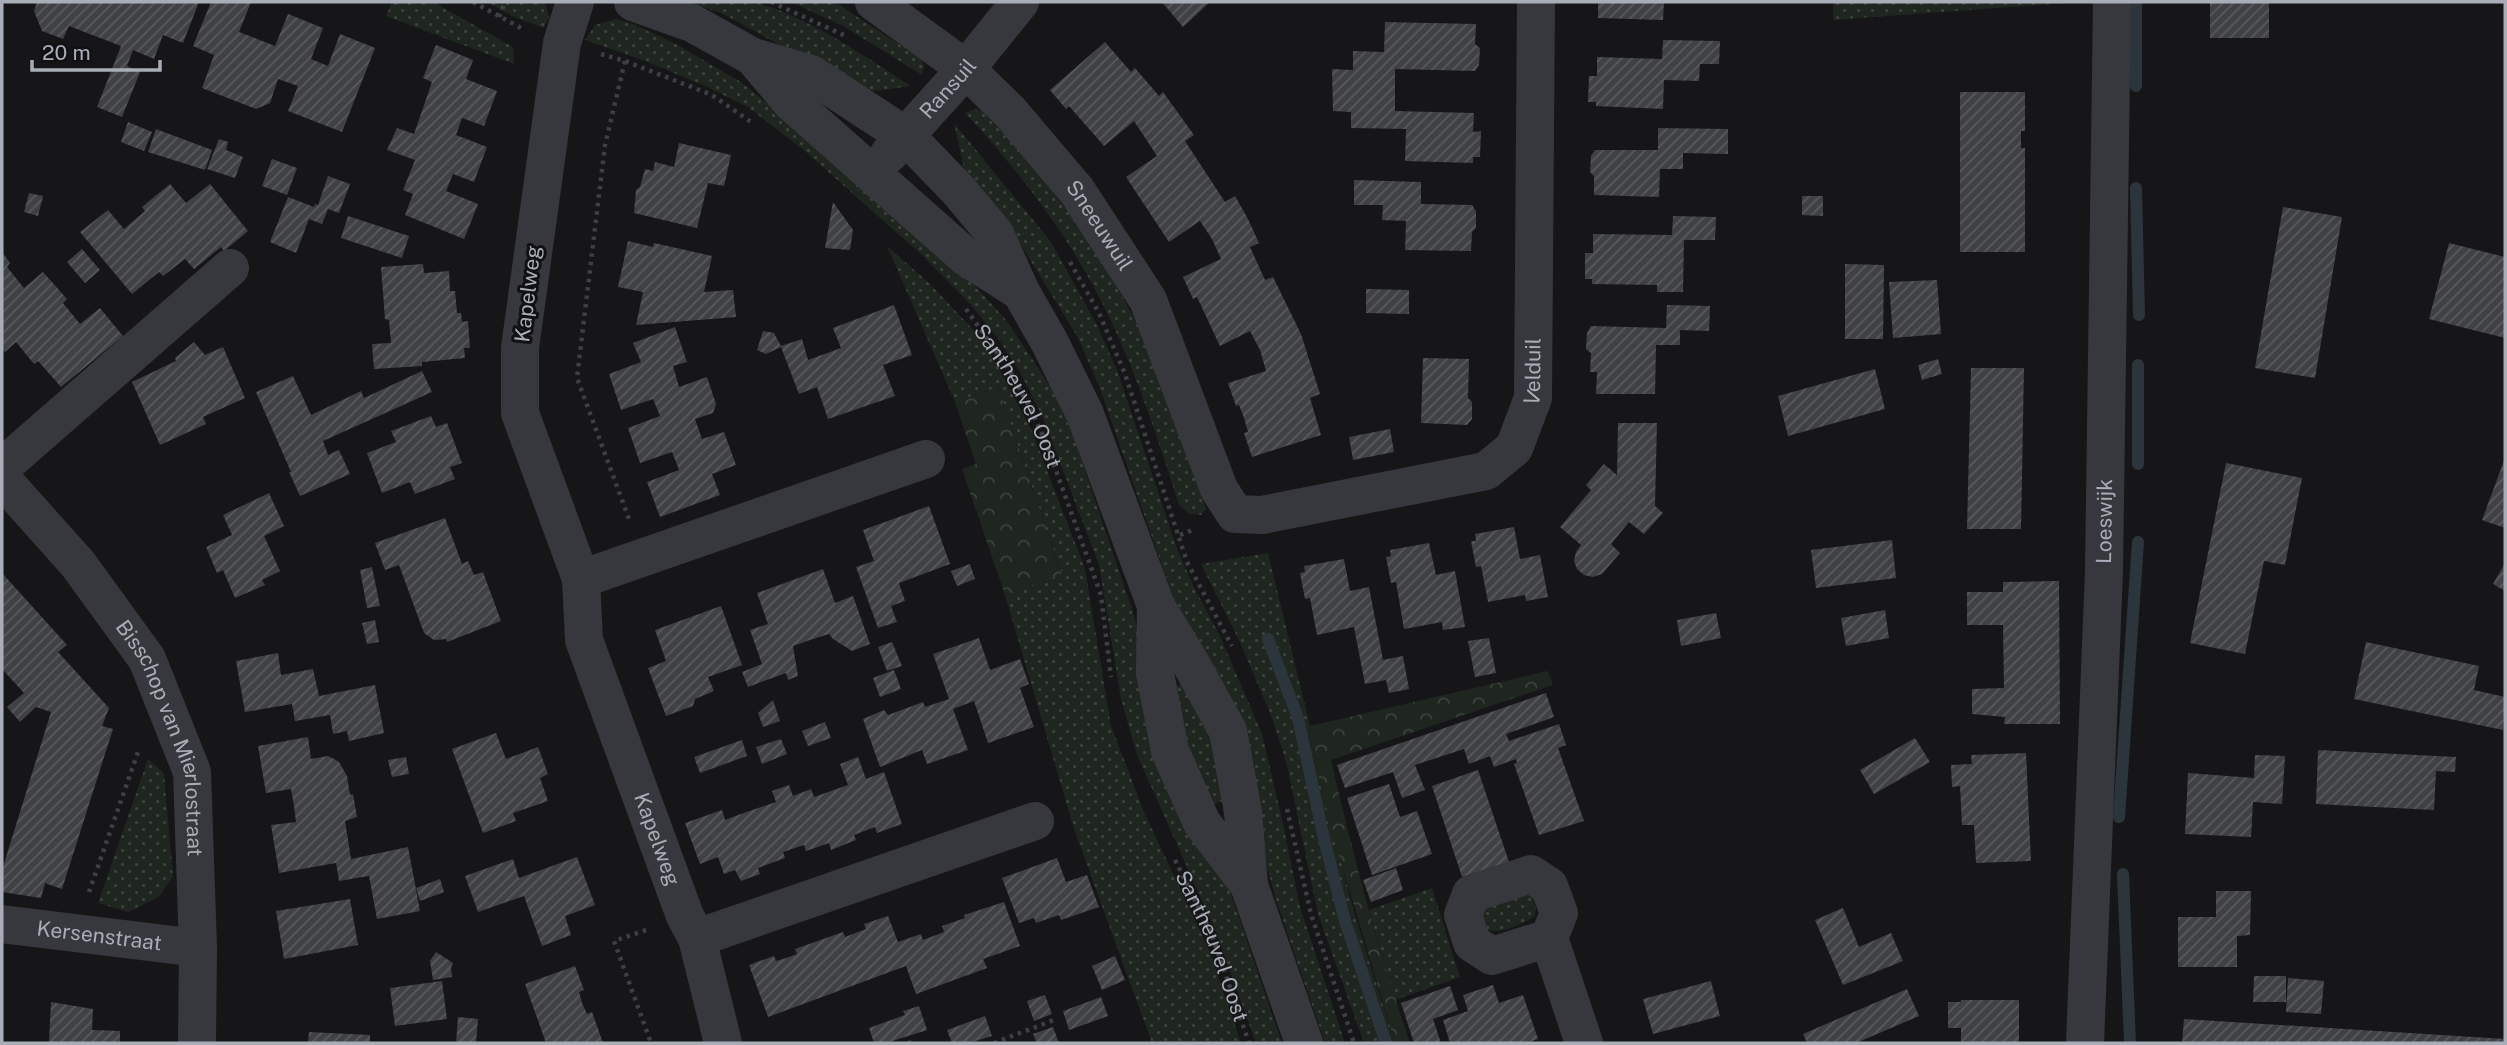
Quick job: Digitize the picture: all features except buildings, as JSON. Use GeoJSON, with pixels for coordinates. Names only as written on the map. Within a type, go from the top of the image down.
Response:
{"type":"FeatureCollection","features":[{"type":"Feature","properties":{"kind":"street","name":"Kapelweg"},"geometry":{"type":"LineString","coordinates":[[575,2],[562,43],[520,348],[520,413],[581,579],[584,640],[691,927],[723,1043]]}},
{"type":"Feature","properties":{"kind":"street"},"geometry":{"type":"LineString","coordinates":[[633,2],[692,23],[753,57],[811,74],[907,137],[959,191],[995,234],[1021,292],[1086,414],[1156,606],[1228,731],[1243,812],[1249,885],[1304,1043]]}},
{"type":"Feature","properties":{"kind":"street","name":"Sneeuwuil"},"geometry":{"type":"LineString","coordinates":[[874,2],[966,69],[1010,112],[1077,191],[1148,300],[1219,489],[1235,514]]}},
{"type":"Feature","properties":{"kind":"street","name":"Ransuil"},"geometry":{"type":"LineString","coordinates":[[872,172],[907,137],[1020,2]]}},
{"type":"Feature","properties":{"kind":"street","name":"Velduil"},"geometry":{"type":"LineString","coordinates":[[1235,514],[1262,515],[1486,471],[1514,448],[1534,398],[1536,2]]}},
{"type":"Feature","properties":{"kind":"street","name":"Loeswijk"},"geometry":{"type":"LineString","coordinates":[[2085,1043],[2104,570],[2112,2]]}},
{"type":"Feature","properties":{"kind":"street"},"geometry":{"type":"LineString","coordinates":[[753,57],[791,102],[966,257],[1021,292]]}},
{"type":"Feature","properties":{"kind":"street"},"geometry":{"type":"LineString","coordinates":[[2,467],[230,268]]}},
{"type":"Feature","properties":{"kind":"street"},"geometry":{"type":"LineString","coordinates":[[581,579],[926,459]]}},
{"type":"Feature","properties":{"kind":"street","name":"Bisschop van Mierlostraat"},"geometry":{"type":"LineString","coordinates":[[2,479],[78,564],[147,659],[192,772],[198,948],[197,1043]]}},
{"type":"Feature","properties":{"kind":"street"},"geometry":{"type":"LineString","coordinates":[[1156,606],[1155,673],[1170,751],[1202,823],[1249,885]]}},
{"type":"Feature","properties":{"kind":"street"},"geometry":{"type":"LineString","coordinates":[[691,927],[1035,821]]}},
{"type":"Feature","properties":{"kind":"street","name":"Kersenstraat"},"geometry":{"type":"LineString","coordinates":[[2,924],[198,948]]}},
{"type":"Feature","properties":{"kind":"street"},"geometry":{"type":"LineString","coordinates":[[1549,938],[1584,1043]]}},
{"type":"Feature","properties":{"kind":"path"},"geometry":{"type":"LineString","coordinates":[[473,2],[514,26],[625,61],[712,95],[757,127]]}},
{"type":"Feature","properties":{"kind":"path"},"geometry":{"type":"LineString","coordinates":[[499,17],[505,2]]}},
{"type":"Feature","properties":{"kind":"path"},"geometry":{"type":"LineString","coordinates":[[625,61],[605,145],[577,378],[644,558]]}},
{"type":"Feature","properties":{"kind":"path","name":"Santheuvel Oost"},"geometry":{"type":"LineString","coordinates":[[964,306],[1008,368],[1045,440],[1101,595],[1114,688]]}},
{"type":"Feature","properties":{"kind":"path"},"geometry":{"type":"LineString","coordinates":[[75,933],[159,691]]}},
{"type":"Feature","properties":{"kind":"path","name":"Santheuvel Oost"},"geometry":{"type":"LineString","coordinates":[[1172,854],[1212,935],[1250,1043]]}},
{"type":"Feature","properties":{"kind":"path"},"geometry":{"type":"LineString","coordinates":[[651,1043],[614,941],[691,927]]}},
{"type":"Feature","properties":{"kind":"path"},"geometry":{"type":"LineString","coordinates":[[994,1043],[1054,1020]]}},
{"type":"Feature","properties":{"kind":"green space"},"geometry":{"type":"Polygon","coordinates":[[[746,1],[773,8],[814,26],[911,86],[867,92],[723,14],[689,2],[746,1]]]}},
{"type":"Feature","properties":{"kind":"green space"},"geometry":{"type":"Polygon","coordinates":[[[392,2],[433,2],[513,47],[514,64],[386,16],[392,2]]]}},
{"type":"Feature","properties":{"kind":"green space"},"geometry":{"type":"Polygon","coordinates":[[[487,2],[545,2],[549,17],[544,28],[512,16],[487,2]]]}},
{"type":"Feature","properties":{"kind":"green space"},"geometry":{"type":"Polygon","coordinates":[[[791,2],[835,2],[921,59],[924,66],[922,75],[845,27],[791,2]]]}},
{"type":"Feature","properties":{"kind":"green space"},"geometry":{"type":"Polygon","coordinates":[[[1833,2],[2079,2],[1833,20],[1833,2]]]}},
{"type":"Feature","properties":{"kind":"green space"},"geometry":{"type":"Polygon","coordinates":[[[616,19],[674,43],[741,82],[790,122],[967,277],[1006,320],[1035,363],[1055,395],[1072,432],[1135,618],[1143,665],[1234,902],[1282,1043],[1256,1043],[1216,932],[1137,755],[1121,699],[1099,565],[1043,418],[1020,372],[997,337],[970,304],[924,257],[806,152],[748,107],[645,61],[585,40],[595,25],[616,19]]]}},
{"type":"Feature","properties":{"kind":"green space"},"geometry":{"type":"Polygon","coordinates":[[[975,109],[982,111],[1058,198],[1102,261],[1121,294],[1169,400],[1206,509],[1201,515],[1189,514],[1179,505],[1140,389],[1097,292],[1046,211],[965,113],[975,109]]]}},
{"type":"Feature","properties":{"kind":"green space"},"geometry":{"type":"Polygon","coordinates":[[[954,123],[1051,242],[1098,327],[1117,370],[1178,551],[1220,636],[1262,734],[1300,907],[1345,1043],[1325,1043],[1275,897],[1265,859],[1099,386],[1077,336],[1013,232],[966,178],[954,123]]]}},
{"type":"Feature","properties":{"kind":"green space"},"geometry":{"type":"Polygon","coordinates":[[[887,246],[930,284],[976,333],[995,361],[1031,429],[1085,569],[1111,726],[1144,812],[1209,950],[1241,1043],[1152,1043],[1074,829],[1005,595],[1062,574],[998,387],[955,402],[887,246]]]}},
{"type":"Feature","properties":{"kind":"green space"},"geometry":{"type":"Polygon","coordinates":[[[998,387],[1062,575],[1005,595],[962,469],[976,464],[955,402],[998,387]]]}},
{"type":"Feature","properties":{"kind":"green space"},"geometry":{"type":"Polygon","coordinates":[[[1268,553],[1310,726],[1312,751],[1356,919],[1395,1043],[1364,1043],[1318,914],[1286,761],[1272,718],[1240,642],[1201,564],[1268,553]]]}},
{"type":"Feature","properties":{"kind":"green space"},"geometry":{"type":"Polygon","coordinates":[[[1548,671],[1553,685],[1331,760],[1367,902],[1410,1043],[1395,1043],[1333,835],[1312,751],[1310,726],[1548,671]]]}},
{"type":"Feature","properties":{"kind":"green space"},"geometry":{"type":"Polygon","coordinates":[[[1193,680],[1233,798],[1208,806],[1168,689],[1193,680]]]}},
{"type":"Feature","properties":{"kind":"green space"},"geometry":{"type":"Polygon","coordinates":[[[148,759],[164,773],[173,876],[159,897],[128,912],[98,903],[148,759]]]}},
{"type":"Feature","properties":{"kind":"green space"},"geometry":{"type":"Polygon","coordinates":[[[1432,888],[1460,977],[1395,1000],[1369,910],[1432,888]]]}},
{"type":"Feature","properties":{"kind":"green space"},"geometry":{"type":"Polygon","coordinates":[[[1520,891],[1533,898],[1535,916],[1501,931],[1488,929],[1483,923],[1481,908],[1520,891]]]}},
{"type":"Feature","properties":{"kind":"waterway"},"geometry":{"type":"LineString","coordinates":[[2136,2],[2136,86]]}},
{"type":"Feature","properties":{"kind":"waterway"},"geometry":{"type":"LineString","coordinates":[[2136,188],[2139,315]]}},
{"type":"Feature","properties":{"kind":"waterway"},"geometry":{"type":"LineString","coordinates":[[2138,365],[2138,464]]}},
{"type":"Feature","properties":{"kind":"waterway"},"geometry":{"type":"LineString","coordinates":[[2119,817],[2138,542]]}},
{"type":"Feature","properties":{"kind":"waterway"},"geometry":{"type":"LineString","coordinates":[[1268,639],[1298,718],[1345,921],[1386,1043]]}},
{"type":"Feature","properties":{"kind":"waterway"},"geometry":{"type":"LineString","coordinates":[[2123,874],[2130,1043]]}}]}
